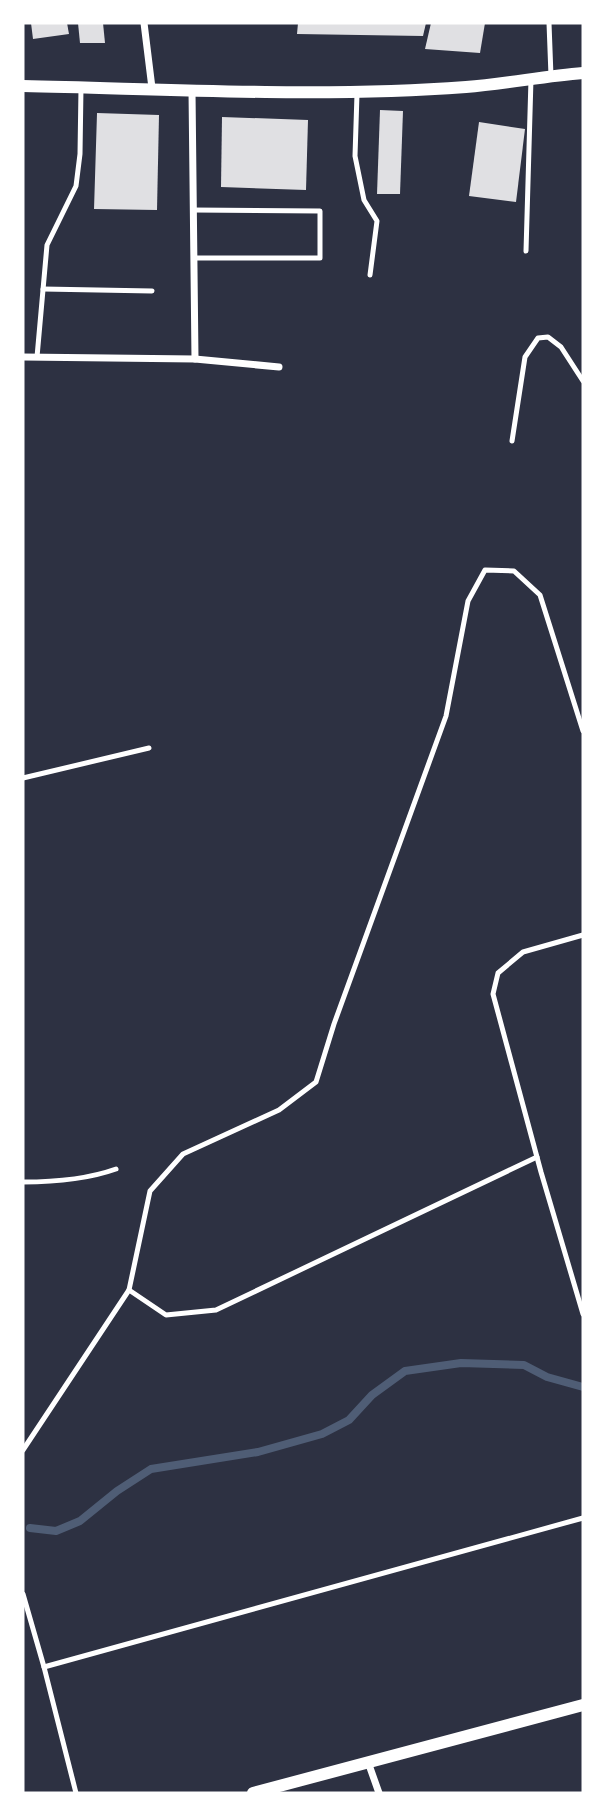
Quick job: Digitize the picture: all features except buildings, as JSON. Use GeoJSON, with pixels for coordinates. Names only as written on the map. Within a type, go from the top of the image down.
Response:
{"type":"FeatureCollection","features":[{"type":"Feature","properties":{"kind":"street"},"geometry":{"type":"LineString","coordinates":[[144,23],[152,88]]}},
{"type":"Feature","properties":{"kind":"street"},"geometry":{"type":"LineString","coordinates":[[23,86],[192,91],[358,90],[467,87],[583,73]]}},
{"type":"Feature","properties":{"kind":"street"},"geometry":{"type":"LineString","coordinates":[[192,91],[195,359]]}},
{"type":"Feature","properties":{"kind":"street"},"geometry":{"type":"LineString","coordinates":[[23,357],[195,359],[279,367]]}},
{"type":"Feature","properties":{"kind":"street"},"geometry":{"type":"LineString","coordinates":[[253,1793],[583,1704]]}},
{"type":"Feature","properties":{"kind":"street"},"geometry":{"type":"LineString","coordinates":[[368,1762],[379,1793]]}},
{"type":"Feature","properties":{"kind":"lane"},"geometry":{"type":"LineString","coordinates":[[549,23],[551,76]]}},
{"type":"Feature","properties":{"kind":"lane"},"geometry":{"type":"LineString","coordinates":[[526,251],[531,79]]}},
{"type":"Feature","properties":{"kind":"lane"},"geometry":{"type":"LineString","coordinates":[[37,357],[47,245],[76,186],[80,155],[81,87]]}},
{"type":"Feature","properties":{"kind":"lane"},"geometry":{"type":"LineString","coordinates":[[358,90],[355,156],[364,200],[377,221],[370,275]]}},
{"type":"Feature","properties":{"kind":"lane"},"geometry":{"type":"LineString","coordinates":[[193,209],[320,211],[320,258],[194,258]]}},
{"type":"Feature","properties":{"kind":"lane"},"geometry":{"type":"LineString","coordinates":[[43,289],[152,291]]}},
{"type":"Feature","properties":{"kind":"lane"},"geometry":{"type":"LineString","coordinates":[[512,441],[526,357],[538,338],[548,337],[561,347],[583,381]]}},
{"type":"Feature","properties":{"kind":"lane"},"geometry":{"type":"LineString","coordinates":[[23,1450],[128,1290],[150,1191],[183,1154],[279,1110],[316,1082],[334,1024],[446,716],[467,601],[485,570],[514,571],[540,595],[583,731]]}},
{"type":"Feature","properties":{"kind":"lane"},"geometry":{"type":"LineString","coordinates":[[23,778],[149,748]]}},
{"type":"Feature","properties":{"kind":"lane"},"geometry":{"type":"LineString","coordinates":[[583,935],[523,952],[498,973],[493,994],[583,1314]]}},
{"type":"Feature","properties":{"kind":"lane"},"geometry":{"type":"LineString","coordinates":[[128,1290],[166,1315],[216,1310],[537,1157]]}},
{"type":"Feature","properties":{"kind":"lane"},"geometry":{"type":"LineString","coordinates":[[23,1182],[43,1182],[116,1169]]}},
{"type":"Feature","properties":{"kind":"lane"},"geometry":{"type":"LineString","coordinates":[[44,1667],[583,1518]]}},
{"type":"Feature","properties":{"kind":"lane"},"geometry":{"type":"LineString","coordinates":[[23,1594],[76,1793]]}},
{"type":"Feature","properties":{"kind":"waterway"},"geometry":{"type":"LineString","coordinates":[[30,1528],[56,1531],[80,1521],[117,1491],[151,1469],[258,1452],[322,1434],[349,1420],[372,1395],[405,1371],[461,1363],[524,1365],[547,1377],[583,1387]]}}]}
